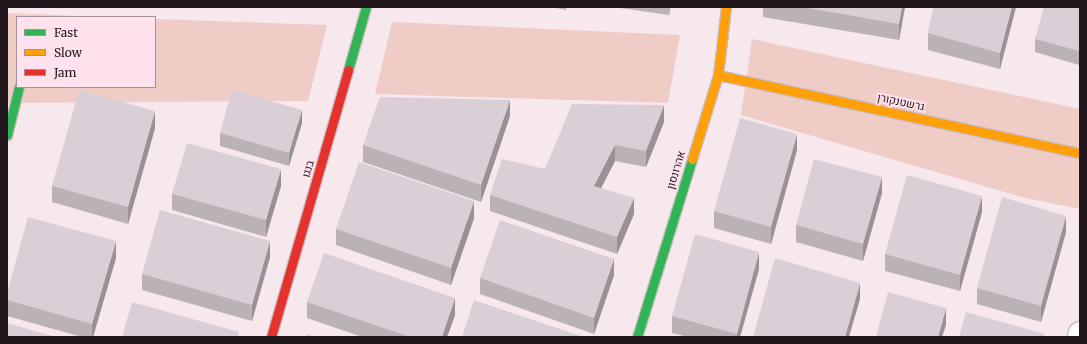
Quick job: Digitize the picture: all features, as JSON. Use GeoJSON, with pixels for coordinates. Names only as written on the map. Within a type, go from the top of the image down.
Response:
{"type":"FeatureCollection","features":[{"type":"Feature","properties":{"kind":"street","name":"בנגו"},"geometry":{"type":"LineString","coordinates":[[271,337],[366,7]]}},
{"type":"Feature","properties":{"kind":"street","name":"אהרונסון"},"geometry":{"type":"LineString","coordinates":[[637,337],[718,74],[726,7]]}},
{"type":"Feature","properties":{"kind":"street","name":"גרשטנקורן"},"geometry":{"type":"LineString","coordinates":[[718,74],[1080,153]]}},
{"type":"Feature","properties":{"kind":"street"},"geometry":{"type":"LineString","coordinates":[[7,135],[19,88]]}},
{"type":"Feature","properties":{"kind":"street"},"geometry":{"type":"LineString","coordinates":[[1079,337],[1080,333]]}},
{"type":"Feature","properties":{"kind":"shaded area"},"geometry":{"type":"Polygon","coordinates":[[[7,13],[80,16],[16,16],[16,88],[156,88],[156,19],[327,25],[308,101],[7,103],[7,13]]]}},
{"type":"Feature","properties":{"kind":"shaded area"},"geometry":{"type":"Polygon","coordinates":[[[392,22],[680,35],[668,103],[375,94],[392,22]]]}},
{"type":"Feature","properties":{"kind":"shaded area"},"geometry":{"type":"Polygon","coordinates":[[[752,39],[1080,109],[1080,209],[1021,197],[741,115],[752,39]]]}},
{"type":"Feature","properties":{"kind":"building"},"geometry":{"type":"Polygon","coordinates":[[[802,7],[902,7],[899,24],[802,7]]]}},
{"type":"Feature","properties":{"kind":"building"},"geometry":{"type":"Polygon","coordinates":[[[934,7],[1012,7],[1000,53],[928,33],[934,7]]]}},
{"type":"Feature","properties":{"kind":"building"},"geometry":{"type":"Polygon","coordinates":[[[1044,7],[1080,7],[1079,51],[1035,39],[1044,7]]]}},
{"type":"Feature","properties":{"kind":"building"},"geometry":{"type":"Polygon","coordinates":[[[79,90],[155,111],[128,207],[52,186],[79,90]]]}},
{"type":"Feature","properties":{"kind":"building"},"geometry":{"type":"Polygon","coordinates":[[[232,90],[302,110],[289,153],[220,133],[232,90]]]}},
{"type":"Feature","properties":{"kind":"building"},"geometry":{"type":"Polygon","coordinates":[[[380,97],[510,100],[481,185],[363,145],[380,97]]]}},
{"type":"Feature","properties":{"kind":"building"},"geometry":{"type":"Polygon","coordinates":[[[572,104],[664,105],[646,151],[615,145],[594,186],[634,198],[617,237],[490,195],[502,159],[545,169],[572,104]]]}},
{"type":"Feature","properties":{"kind":"building"},"geometry":{"type":"Polygon","coordinates":[[[740,118],[797,134],[771,227],[714,211],[740,118]]]}},
{"type":"Feature","properties":{"kind":"building"},"geometry":{"type":"Polygon","coordinates":[[[187,143],[281,169],[266,220],[172,194],[187,143]]]}},
{"type":"Feature","properties":{"kind":"building"},"geometry":{"type":"Polygon","coordinates":[[[814,159],[882,177],[863,244],[796,225],[814,159]]]}},
{"type":"Feature","properties":{"kind":"building"},"geometry":{"type":"Polygon","coordinates":[[[359,162],[474,201],[451,268],[336,229],[359,162]]]}},
{"type":"Feature","properties":{"kind":"building"},"geometry":{"type":"Polygon","coordinates":[[[907,175],[982,196],[960,275],[885,254],[907,175]]]}},
{"type":"Feature","properties":{"kind":"building"},"geometry":{"type":"Polygon","coordinates":[[[1002,197],[1066,216],[1041,306],[977,288],[1002,197]]]}},
{"type":"Feature","properties":{"kind":"building"},"geometry":{"type":"Polygon","coordinates":[[[160,210],[270,241],[252,305],[142,274],[160,210]]]}},
{"type":"Feature","properties":{"kind":"building"},"geometry":{"type":"Polygon","coordinates":[[[28,217],[116,241],[92,324],[7,300],[7,293],[28,217]]]}},
{"type":"Feature","properties":{"kind":"building"},"geometry":{"type":"Polygon","coordinates":[[[500,220],[614,259],[594,318],[480,278],[500,220]]]}},
{"type":"Feature","properties":{"kind":"building"},"geometry":{"type":"Polygon","coordinates":[[[695,234],[759,252],[737,334],[672,316],[695,234]]]}},
{"type":"Feature","properties":{"kind":"building"},"geometry":{"type":"Polygon","coordinates":[[[324,253],[455,298],[442,337],[410,337],[307,302],[324,253]]]}},
{"type":"Feature","properties":{"kind":"building"},"geometry":{"type":"Polygon","coordinates":[[[775,258],[860,283],[845,337],[753,337],[775,258]]]}},
{"type":"Feature","properties":{"kind":"building"},"geometry":{"type":"Polygon","coordinates":[[[888,292],[946,308],[938,337],[876,337],[888,292]]]}},
{"type":"Feature","properties":{"kind":"building"},"geometry":{"type":"Polygon","coordinates":[[[474,300],[584,337],[462,337],[474,300]]]}},
{"type":"Feature","properties":{"kind":"building"},"geometry":{"type":"Polygon","coordinates":[[[132,302],[239,332],[238,337],[122,337],[132,302]]]}},
{"type":"Feature","properties":{"kind":"building"},"geometry":{"type":"Polygon","coordinates":[[[966,312],[1045,334],[1044,337],[959,337],[966,312]]]}},
{"type":"Feature","properties":{"kind":"building"},"geometry":{"type":"Polygon","coordinates":[[[7,323],[56,337],[7,337],[7,323]]]}},
{"type":"Feature","properties":{"kind":"building"},"geometry":{"type":"Polygon","coordinates":[[[307,334],[316,337],[306,337],[307,334]]]}},
{"type":"Feature","properties":{"kind":"traffic: fast"},"geometry":{"type":"LineString","coordinates":[[348,70],[366,7]]}},
{"type":"Feature","properties":{"kind":"traffic: fast"},"geometry":{"type":"LineString","coordinates":[[7,135],[19,88]]}},
{"type":"Feature","properties":{"kind":"traffic: fast"},"geometry":{"type":"LineString","coordinates":[[637,337],[692,159]]}},
{"type":"Feature","properties":{"kind":"traffic: slow"},"geometry":{"type":"LineString","coordinates":[[692,159],[718,75],[726,7]]}},
{"type":"Feature","properties":{"kind":"traffic: slow"},"geometry":{"type":"LineString","coordinates":[[718,75],[1080,153]]}},
{"type":"Feature","properties":{"kind":"traffic: jam"},"geometry":{"type":"LineString","coordinates":[[271,337],[348,70]]}}]}
